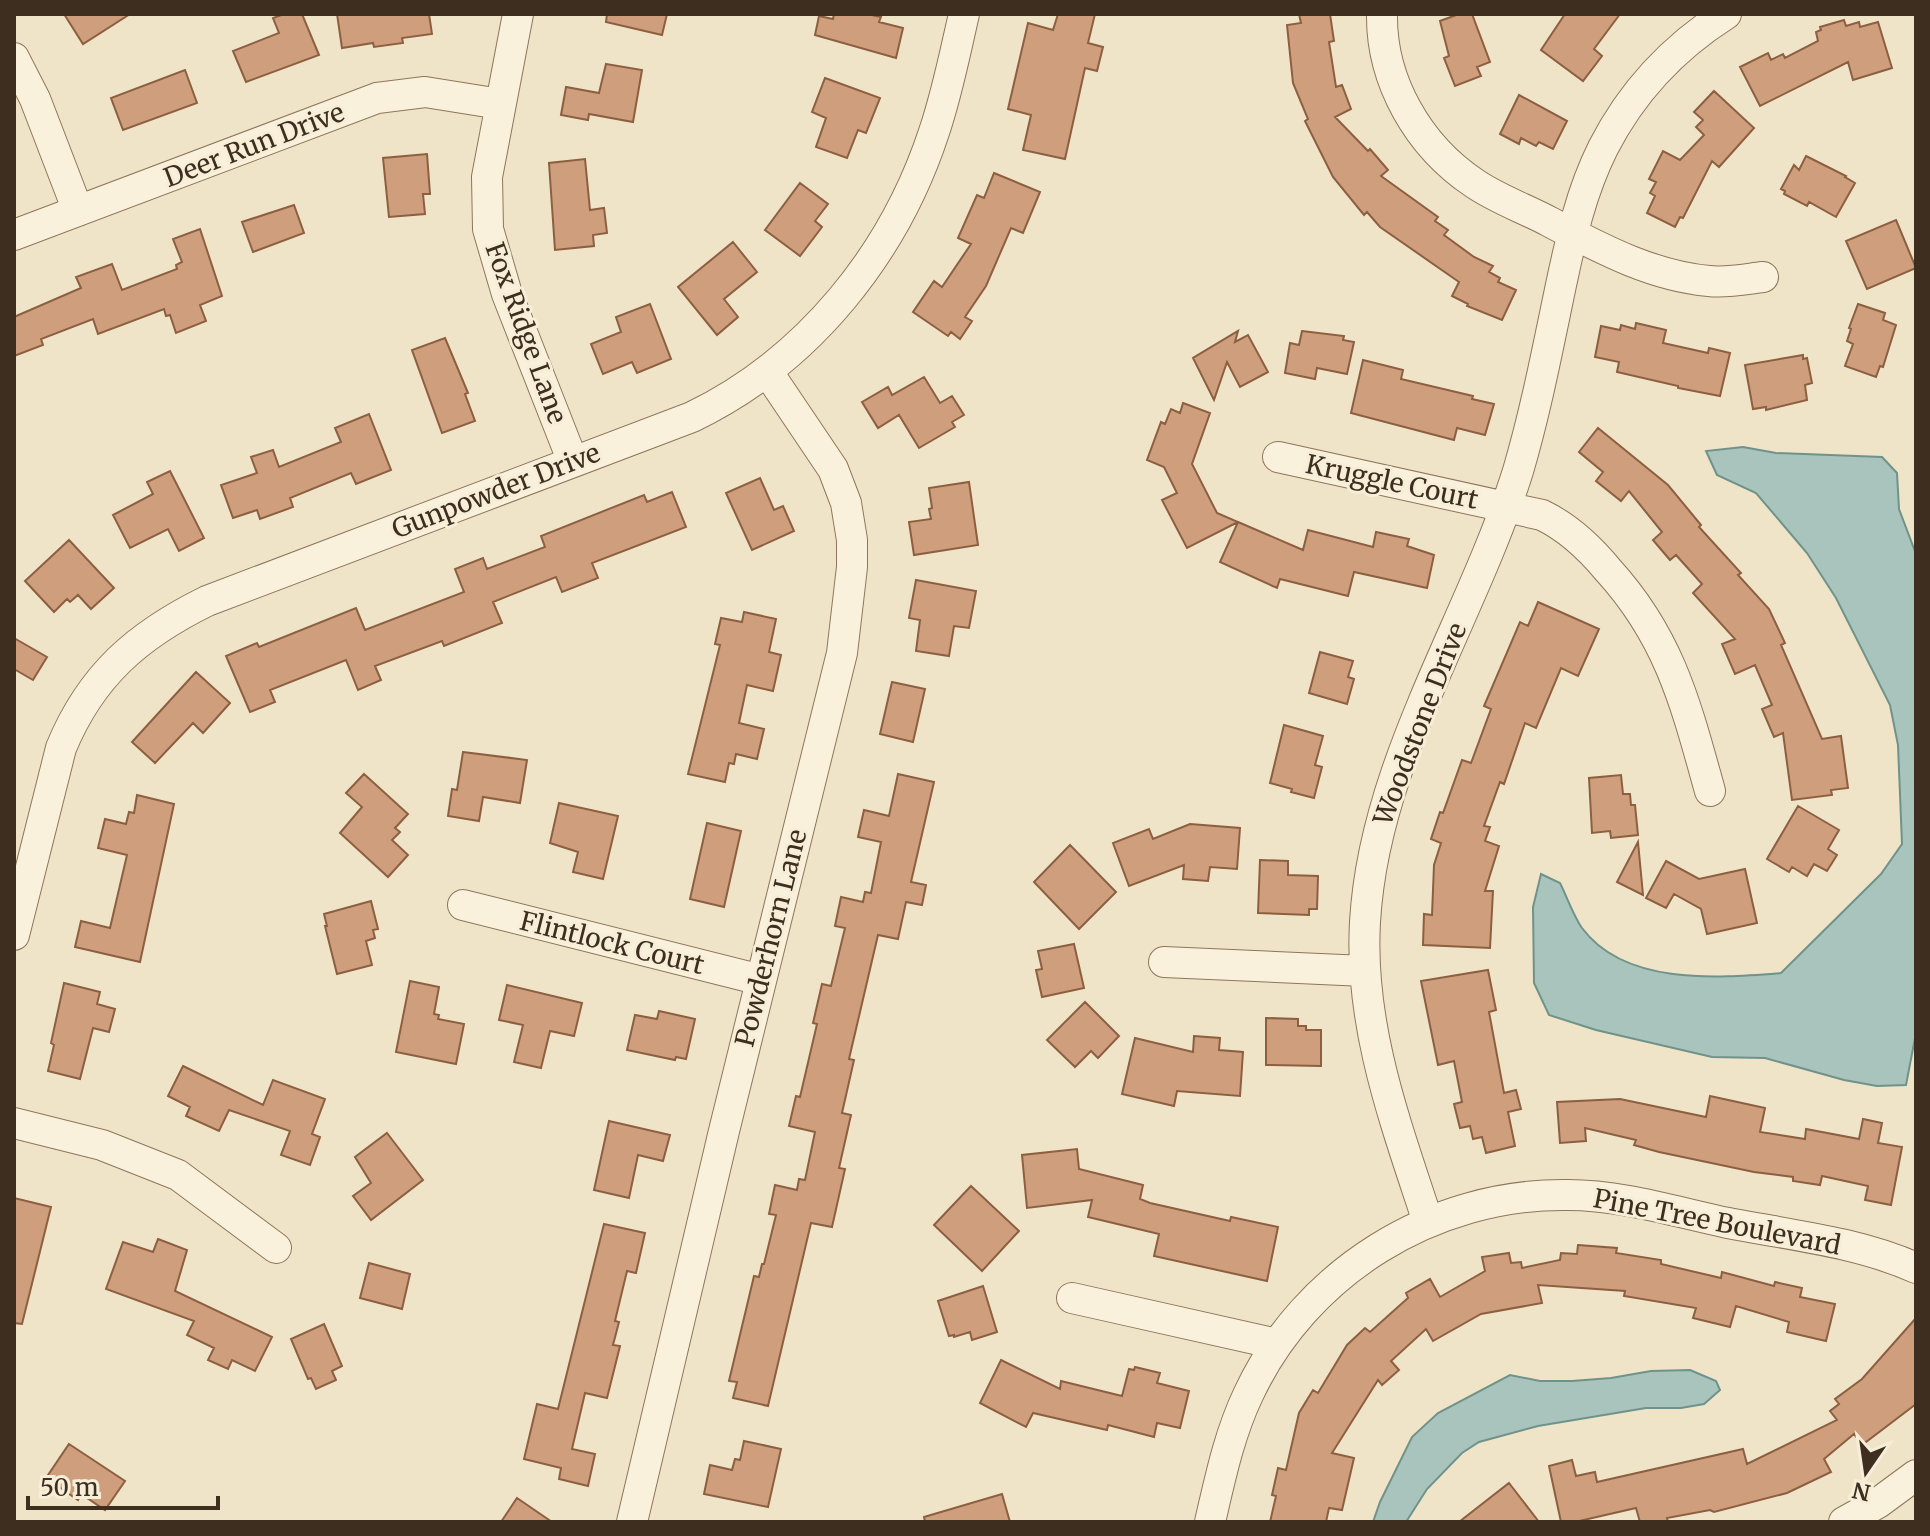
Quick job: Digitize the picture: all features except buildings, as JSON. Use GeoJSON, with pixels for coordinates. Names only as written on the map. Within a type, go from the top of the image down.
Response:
{"type":"FeatureCollection","features":[{"type":"Feature","properties":{"kind":"street","name":"Fox Ridge Lane"},"geometry":{"type":"LineString","coordinates":[[518,14],[486,187],[488,229],[507,294],[573,462]]}},
{"type":"Feature","properties":{"kind":"street","name":"Gunpowder Drive"},"geometry":{"type":"LineString","coordinates":[[14,935],[61,748],[89,695],[128,650],[165,622],[207,601],[692,417],[725,400],[767,371],[792,351],[834,308],[864,271],[890,230],[912,189],[934,133],[964,14]]}},
{"type":"Feature","properties":{"kind":"street"},"geometry":{"type":"LineString","coordinates":[[1382,14],[1384,47],[1397,91],[1408,113],[1435,151],[1481,188],[1616,255],[1688,279],[1717,282],[1763,277]]}},
{"type":"Feature","properties":{"kind":"street","name":"Woodstone Drive"},"geometry":{"type":"LineString","coordinates":[[1428,1222],[1384,1088],[1369,1020],[1365,971],[1368,888],[1384,806],[1505,506],[1531,425],[1572,233],[1595,166],[1623,114],[1659,68],[1726,14]]}},
{"type":"Feature","properties":{"kind":"street"},"geometry":{"type":"LineString","coordinates":[[14,58],[35,99],[78,211]]}},
{"type":"Feature","properties":{"kind":"street","name":"Deer Run Drive"},"geometry":{"type":"LineString","coordinates":[[14,235],[377,98],[425,92],[500,104]]}},
{"type":"Feature","properties":{"kind":"street","name":"Powderhorn Lane"},"geometry":{"type":"LineString","coordinates":[[632,1522],[845,638],[852,540],[846,503],[833,469],[767,371]]}},
{"type":"Feature","properties":{"kind":"street","name":"Kruggle Court"},"geometry":{"type":"LineString","coordinates":[[1278,457],[1542,515],[1568,529],[1589,548],[1638,605],[1663,649],[1678,682],[1710,791]]}},
{"type":"Feature","properties":{"kind":"street","name":"Flintlock Court"},"geometry":{"type":"LineString","coordinates":[[463,905],[761,980]]}},
{"type":"Feature","properties":{"kind":"street"},"geometry":{"type":"LineString","coordinates":[[1164,962],[1365,971]]}},
{"type":"Feature","properties":{"kind":"street"},"geometry":{"type":"LineString","coordinates":[[14,1123],[102,1145],[178,1175],[276,1248]]}},
{"type":"Feature","properties":{"kind":"street","name":"Pine Tree Boulevard"},"geometry":{"type":"LineString","coordinates":[[1210,1522],[1222,1467],[1237,1420],[1251,1386],[1277,1344],[1298,1316],[1339,1274],[1397,1236],[1428,1222],[1472,1207],[1519,1197],[1565,1194],[1612,1198],[1860,1250],[1916,1268]]}},
{"type":"Feature","properties":{"kind":"street"},"geometry":{"type":"LineString","coordinates":[[1072,1298],[1277,1344]]}},
{"type":"Feature","properties":{"kind":"street"},"geometry":{"type":"LineString","coordinates":[[1844,1522],[1878,1503],[1916,1475]]}},
{"type":"Feature","properties":{"kind":"water"},"geometry":{"type":"Polygon","coordinates":[[[1743,447],[1776,453],[1882,457],[1897,473],[1899,509],[1916,554],[1916,1033],[1906,1085],[1877,1086],[1844,1080],[1765,1058],[1712,1057],[1596,1030],[1549,1015],[1534,983],[1533,907],[1541,874],[1560,883],[1582,928],[1600,947],[1622,960],[1674,974],[1729,976],[1781,973],[1881,874],[1902,844],[1898,745],[1890,705],[1836,598],[1807,553],[1756,493],[1717,475],[1706,451],[1743,447]]]}},
{"type":"Feature","properties":{"kind":"water"},"geometry":{"type":"Polygon","coordinates":[[[1690,1370],[1716,1381],[1720,1390],[1704,1404],[1681,1408],[1646,1408],[1538,1426],[1479,1442],[1462,1453],[1427,1489],[1406,1522],[1373,1522],[1412,1437],[1438,1413],[1510,1375],[1540,1381],[1572,1381],[1651,1371],[1690,1370]]]}}]}
